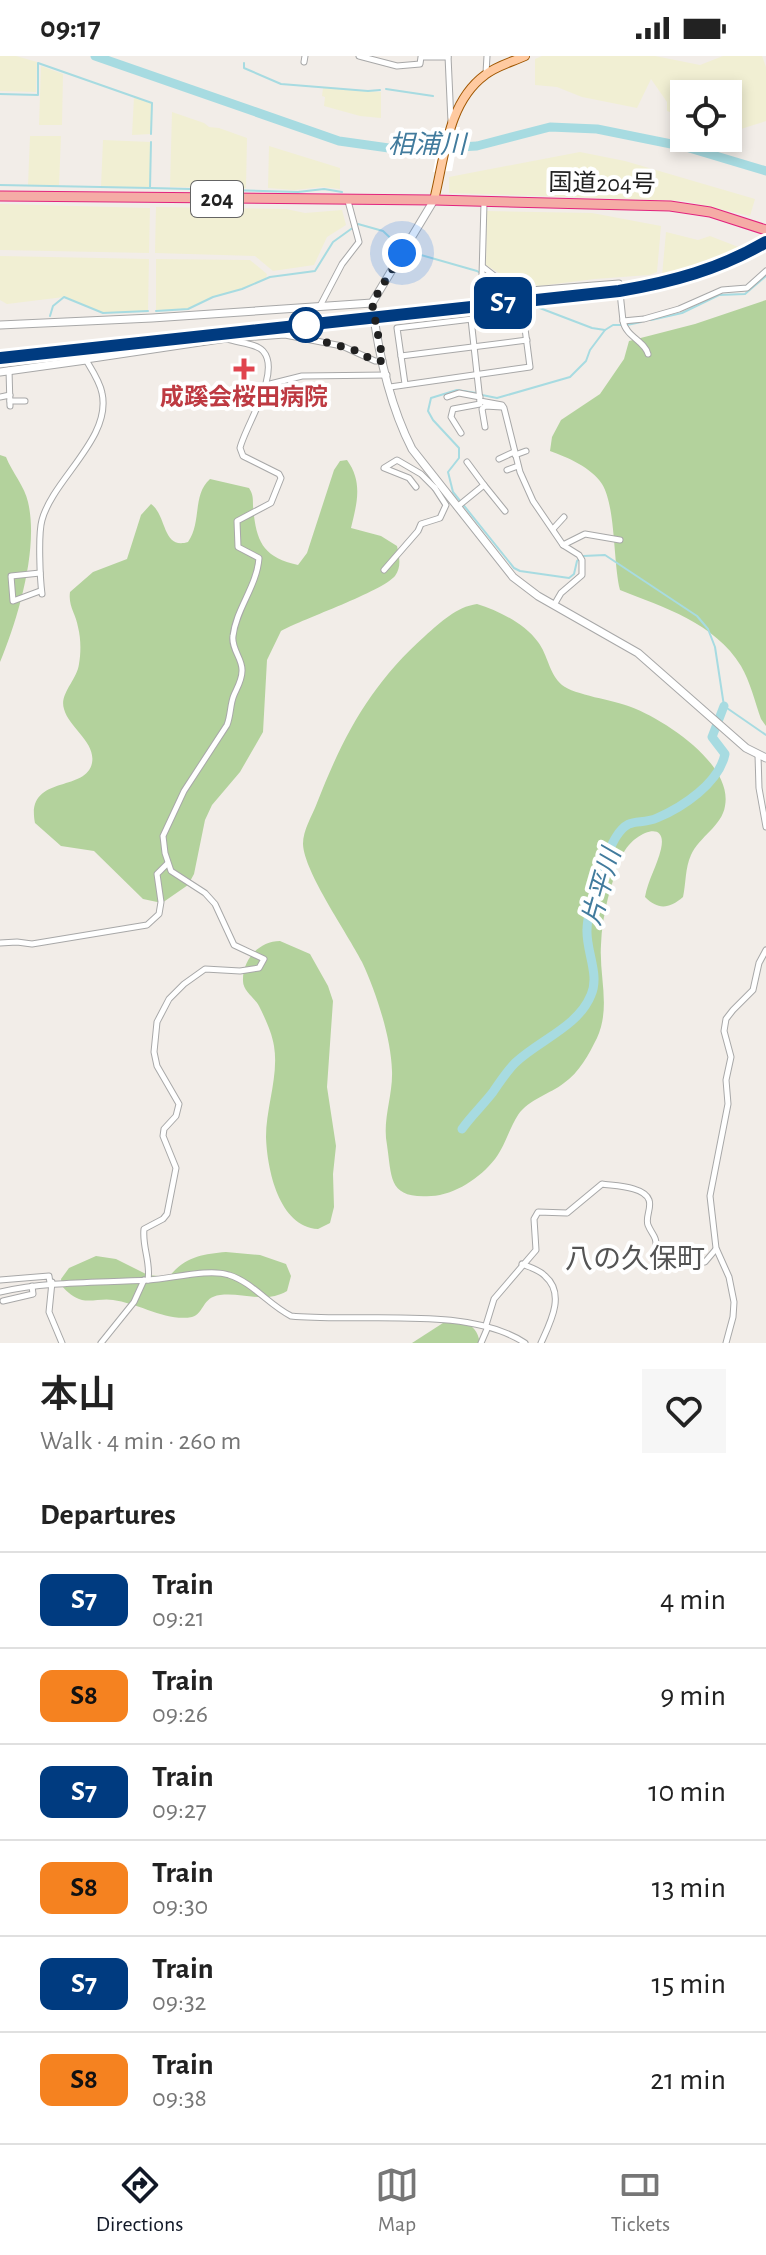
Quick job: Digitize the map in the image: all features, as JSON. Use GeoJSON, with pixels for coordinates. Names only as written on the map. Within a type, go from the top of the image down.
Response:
{"type":"FeatureCollection","features":[{"type":"Feature","properties":{"kind":"highway","name":"204"},"geometry":{"type":"LineString","coordinates":[[0,196],[434,200]]}},
{"type":"Feature","properties":{"kind":"highway","name":"国道204号"},"geometry":{"type":"LineString","coordinates":[[434,200],[670,206],[710,212],[766,230]]}},
{"type":"Feature","properties":{"kind":"main road"},"geometry":{"type":"LineString","coordinates":[[434,200],[451,127],[469,90],[486,74],[525,56]]}},
{"type":"Feature","properties":{"kind":"street"},"geometry":{"type":"LineString","coordinates":[[359,56],[397,66],[420,64],[421,57],[448,56],[451,127]]}},
{"type":"Feature","properties":{"kind":"street"},"geometry":{"type":"LineString","coordinates":[[387,56],[387,64]]}},
{"type":"Feature","properties":{"kind":"street"},"geometry":{"type":"LineString","coordinates":[[486,74],[487,56]]}},
{"type":"Feature","properties":{"kind":"street"},"geometry":{"type":"LineString","coordinates":[[384,570],[421,524],[440,518],[446,505],[404,434],[383,361],[372,303],[434,200]]}},
{"type":"Feature","properties":{"kind":"street"},"geometry":{"type":"LineString","coordinates":[[320,307],[342,264],[359,242],[348,201]]}},
{"type":"Feature","properties":{"kind":"street"},"geometry":{"type":"LineString","coordinates":[[484,202],[482,276],[486,298]]}},
{"type":"Feature","properties":{"kind":"street"},"geometry":{"type":"LineString","coordinates":[[483,267],[501,281],[530,290],[619,283],[623,323],[648,354]]}},
{"type":"Feature","properties":{"kind":"street"},"geometry":{"type":"LineString","coordinates":[[623,323],[747,288],[766,271]]}},
{"type":"Feature","properties":{"kind":"street"},"geometry":{"type":"LineString","coordinates":[[0,325],[372,303]]}},
{"type":"Feature","properties":{"kind":"street"},"geometry":{"type":"LineString","coordinates":[[390,387],[530,367],[523,313],[397,328],[405,384]]}},
{"type":"Feature","properties":{"kind":"street"},"geometry":{"type":"LineString","coordinates":[[461,433],[451,417],[453,409],[480,404],[471,319]]}},
{"type":"Feature","properties":{"kind":"street"},"geometry":{"type":"LineString","coordinates":[[0,372],[227,339],[285,335],[342,346],[375,361],[383,361]]}},
{"type":"Feature","properties":{"kind":"street"},"geometry":{"type":"LineString","coordinates":[[101,1343],[134,1302],[146,1280],[150,1268],[143,1239],[144,1229],[167,1214],[176,1168],[163,1136],[164,1129],[176,1116],[179,1104],[157,1066],[154,1052],[157,1022],[169,999],[205,969],[240,971],[259,968],[264,959],[234,945],[215,904],[205,893],[171,871],[163,836],[184,791],[227,725],[243,670],[232,640],[233,633],[259,558],[238,547],[237,521],[271,503],[281,478],[279,474],[243,456],[240,448],[266,385],[267,357],[263,350],[227,339]]}},
{"type":"Feature","properties":{"kind":"street"},"geometry":{"type":"LineString","coordinates":[[401,356],[527,340]]}},
{"type":"Feature","properties":{"kind":"street"},"geometry":{"type":"LineString","coordinates":[[40,573],[11,576],[13,601],[41,592],[41,523],[46,510],[94,436],[103,407],[99,384],[86,360]]}},
{"type":"Feature","properties":{"kind":"street"},"geometry":{"type":"LineString","coordinates":[[9,370],[10,401]]}},
{"type":"Feature","properties":{"kind":"street"},"geometry":{"type":"LineString","coordinates":[[266,385],[302,376],[387,375]]}},
{"type":"Feature","properties":{"kind":"street"},"geometry":{"type":"LineString","coordinates":[[447,397],[459,393],[480,397],[503,407]]}},
{"type":"Feature","properties":{"kind":"street"},"geometry":{"type":"LineString","coordinates":[[0,397],[25,401]]}},
{"type":"Feature","properties":{"kind":"street"},"geometry":{"type":"LineString","coordinates":[[485,427],[482,409],[503,407]]}},
{"type":"Feature","properties":{"kind":"street"},"geometry":{"type":"LineString","coordinates":[[503,407],[518,466],[533,501],[563,545],[581,557],[582,575],[561,593],[554,605]]}},
{"type":"Feature","properties":{"kind":"street"},"geometry":{"type":"LineString","coordinates":[[499,459],[526,451]]}},
{"type":"Feature","properties":{"kind":"street"},"geometry":{"type":"LineString","coordinates":[[416,487],[409,478],[384,468],[397,460],[437,486],[460,505],[513,577],[554,605],[638,653],[746,748],[762,757],[759,788],[766,827]]}},
{"type":"Feature","properties":{"kind":"street"},"geometry":{"type":"LineString","coordinates":[[467,462],[505,511]]}},
{"type":"Feature","properties":{"kind":"street"},"geometry":{"type":"LineString","coordinates":[[507,470],[518,466]]}},
{"type":"Feature","properties":{"kind":"street"},"geometry":{"type":"LineString","coordinates":[[460,505],[484,485]]}},
{"type":"Feature","properties":{"kind":"street"},"geometry":{"type":"LineString","coordinates":[[553,529],[564,517]]}},
{"type":"Feature","properties":{"kind":"street"},"geometry":{"type":"LineString","coordinates":[[563,545],[585,534],[620,540]]}},
{"type":"Feature","properties":{"kind":"street"},"geometry":{"type":"LineString","coordinates":[[0,943],[32,944],[147,925],[159,914],[161,902],[157,874],[167,864]]}},
{"type":"Feature","properties":{"kind":"street"},"geometry":{"type":"LineString","coordinates":[[726,1343],[734,1302],[729,1277],[716,1248],[710,1196],[728,1104],[726,1080],[731,1057],[724,1031],[726,1019],[753,990],[759,963],[766,950]]}},
{"type":"Feature","properties":{"kind":"street"},"geometry":{"type":"LineString","coordinates":[[481,1343],[494,1299],[536,1250],[534,1219],[538,1212],[567,1213],[602,1184],[646,1195],[649,1199],[648,1225],[661,1254],[696,1263],[705,1262],[716,1248]]}},
{"type":"Feature","properties":{"kind":"street"},"geometry":{"type":"LineString","coordinates":[[522,1264],[547,1277],[555,1292],[556,1300],[541,1343]]}},
{"type":"Feature","properties":{"kind":"street"},"geometry":{"type":"LineString","coordinates":[[0,1292],[51,1282],[228,1274],[245,1282],[274,1308],[291,1316],[465,1321],[514,1336],[525,1343]]}},
{"type":"Feature","properties":{"kind":"street"},"geometry":{"type":"LineString","coordinates":[[0,1280],[49,1276],[49,1312],[62,1343]]}},
{"type":"Feature","properties":{"kind":"street"},"geometry":{"type":"LineString","coordinates":[[3,1301],[33,1294],[32,1286]]}},
{"type":"Feature","properties":{"kind":"shaded area"},"geometry":{"type":"Polygon","coordinates":[[[0,56],[16,56],[37,62],[36,92],[0,91],[0,56]]]}},
{"type":"Feature","properties":{"kind":"shaded area"},"geometry":{"type":"Polygon","coordinates":[[[542,56],[655,56],[700,65],[723,56],[762,56],[766,67],[766,121],[742,129],[742,80],[670,80],[670,112],[667,111],[667,102],[651,79],[637,108],[582,97],[557,87],[535,85],[535,59],[542,56]]]}},
{"type":"Feature","properties":{"kind":"shaded area"},"geometry":{"type":"Polygon","coordinates":[[[41,66],[63,74],[62,125],[39,125],[41,66]]]}},
{"type":"Feature","properties":{"kind":"shaded area"},"geometry":{"type":"Polygon","coordinates":[[[323,88],[381,92],[381,118],[324,106],[323,88]]]}},
{"type":"Feature","properties":{"kind":"shaded area"},"geometry":{"type":"Polygon","coordinates":[[[134,97],[152,103],[151,134],[132,135],[134,97]]]}},
{"type":"Feature","properties":{"kind":"shaded area"},"geometry":{"type":"Polygon","coordinates":[[[172,112],[247,138],[246,188],[170,187],[172,112]]]}},
{"type":"Feature","properties":{"kind":"shaded area"},"geometry":{"type":"Polygon","coordinates":[[[30,136],[61,136],[59,186],[28,185],[30,136]]]}},
{"type":"Feature","properties":{"kind":"shaded area"},"geometry":{"type":"Polygon","coordinates":[[[103,140],[151,142],[150,188],[101,187],[103,140]]]}},
{"type":"Feature","properties":{"kind":"shaded area"},"geometry":{"type":"Polygon","coordinates":[[[269,146],[340,168],[340,189],[268,188],[269,146]]]}},
{"type":"Feature","properties":{"kind":"shaded area"},"geometry":{"type":"Polygon","coordinates":[[[580,152],[625,161],[755,199],[750,216],[685,201],[449,193],[449,177],[580,152]]]}},
{"type":"Feature","properties":{"kind":"shaded area"},"geometry":{"type":"Polygon","coordinates":[[[0,204],[150,208],[149,253],[0,250],[0,204]]]}},
{"type":"Feature","properties":{"kind":"shaded area"},"geometry":{"type":"Polygon","coordinates":[[[156,207],[286,209],[305,213],[342,210],[346,225],[327,237],[314,265],[273,271],[255,256],[155,253],[156,207]]]}},
{"type":"Feature","properties":{"kind":"shaded area"},"geometry":{"type":"Polygon","coordinates":[[[487,211],[592,213],[661,226],[657,272],[539,286],[513,282],[486,265],[487,211]]]}},
{"type":"Feature","properties":{"kind":"shaded area"},"geometry":{"type":"Polygon","coordinates":[[[666,232],[698,240],[710,236],[741,248],[662,276],[666,232]]]}},
{"type":"Feature","properties":{"kind":"shaded area"},"geometry":{"type":"Polygon","coordinates":[[[0,256],[149,259],[148,311],[103,313],[64,297],[7,304],[0,300],[0,256]]]}},
{"type":"Feature","properties":{"kind":"shaded area"},"geometry":{"type":"Polygon","coordinates":[[[156,259],[250,260],[267,274],[266,278],[242,289],[213,297],[188,309],[156,311],[156,259]]]}},
{"type":"Feature","properties":{"kind":"green space"},"geometry":{"type":"Polygon","coordinates":[[[766,300],[766,726],[741,666],[717,638],[687,618],[620,590],[610,506],[602,484],[586,468],[550,451],[552,437],[561,420],[600,394],[624,359],[629,341],[695,324],[766,300]]]}},
{"type":"Feature","properties":{"kind":"green space"},"geometry":{"type":"Polygon","coordinates":[[[0,455],[6,457],[26,496],[31,540],[20,605],[0,662],[0,455]]]}},
{"type":"Feature","properties":{"kind":"green space"},"geometry":{"type":"Polygon","coordinates":[[[347,460],[357,485],[351,528],[381,536],[397,546],[399,569],[395,576],[375,590],[281,631],[267,660],[263,732],[240,772],[212,805],[205,820],[194,874],[188,885],[162,903],[143,899],[94,851],[61,846],[35,823],[34,808],[39,797],[47,790],[79,778],[92,763],[90,748],[67,716],[63,703],[78,670],[80,655],[79,632],[70,592],[93,572],[127,559],[141,515],[151,504],[169,536],[180,543],[188,542],[195,526],[201,493],[210,479],[249,488],[256,529],[263,546],[276,557],[298,565],[307,553],[334,470],[340,461],[347,460]]]}},
{"type":"Feature","properties":{"kind":"green space"},"geometry":{"type":"Polygon","coordinates":[[[477,604],[510,618],[526,629],[541,647],[554,675],[568,689],[645,713],[694,746],[718,775],[725,790],[725,806],[720,820],[691,855],[683,897],[673,904],[659,906],[645,897],[661,849],[659,834],[648,832],[628,846],[605,910],[601,945],[603,1015],[597,1038],[587,1057],[569,1079],[523,1109],[498,1154],[482,1173],[449,1192],[417,1196],[400,1190],[392,1176],[386,1136],[392,1080],[386,1029],[362,962],[311,870],[303,839],[337,755],[374,692],[406,654],[437,626],[456,612],[477,604]]]}},
{"type":"Feature","properties":{"kind":"green space"},"geometry":{"type":"Polygon","coordinates":[[[280,941],[310,954],[333,1001],[327,1087],[336,1146],[334,1207],[330,1223],[318,1229],[305,1226],[294,1218],[285,1207],[273,1180],[266,1137],[275,1069],[274,1046],[261,1011],[243,981],[245,966],[253,953],[265,944],[280,941]]]}},
{"type":"Feature","properties":{"kind":"green space"},"geometry":{"type":"Polygon","coordinates":[[[226,1252],[260,1255],[286,1264],[291,1276],[287,1291],[270,1297],[214,1296],[199,1313],[182,1318],[113,1300],[82,1300],[62,1286],[61,1279],[69,1268],[96,1256],[116,1259],[148,1275],[169,1277],[194,1258],[226,1252]]]}},
{"type":"Feature","properties":{"kind":"green space"},"geometry":{"type":"Polygon","coordinates":[[[458,1321],[473,1328],[480,1343],[412,1343],[443,1323],[458,1321]]]}},
{"type":"Feature","properties":{"kind":"pier"},"geometry":{"type":"Polygon","coordinates":[[[460,127],[452,171],[433,172],[441,128],[460,127]]]}},
{"type":"Feature","properties":{"kind":"waterway","name":"相浦川"},"geometry":{"type":"LineString","coordinates":[[95,56],[339,141],[403,150],[477,146],[550,127],[597,129],[686,147],[766,171]]}},
{"type":"Feature","properties":{"kind":"waterway"},"geometry":{"type":"LineString","coordinates":[[0,94],[38,95],[38,63],[152,103],[151,134]]}},
{"type":"Feature","properties":{"kind":"waterway"},"geometry":{"type":"LineString","coordinates":[[244,63],[244,68],[281,84],[380,90]]}},
{"type":"Feature","properties":{"kind":"waterway"},"geometry":{"type":"LineString","coordinates":[[386,89],[433,96]]}},
{"type":"Feature","properties":{"kind":"waterway"},"geometry":{"type":"LineString","coordinates":[[0,185],[150,188],[151,142]]}},
{"type":"Feature","properties":{"kind":"waterway"},"geometry":{"type":"LineString","coordinates":[[151,188],[298,192],[324,189],[342,192]]}},
{"type":"Feature","properties":{"kind":"waterway"},"geometry":{"type":"LineString","coordinates":[[156,311],[188,309],[270,277],[315,271],[333,242],[358,224],[383,231],[401,248]]}},
{"type":"Feature","properties":{"kind":"waterway"},"geometry":{"type":"LineString","coordinates":[[407,251],[477,271],[498,285],[520,294],[523,299]]}},
{"type":"Feature","properties":{"kind":"waterway"},"geometry":{"type":"LineString","coordinates":[[651,320],[682,313],[719,295],[745,294],[766,276]]}},
{"type":"Feature","properties":{"kind":"waterway"},"geometry":{"type":"LineString","coordinates":[[50,316],[53,306],[64,297],[103,313],[148,311]]}},
{"type":"Feature","properties":{"kind":"waterway"},"geometry":{"type":"LineString","coordinates":[[524,302],[592,328],[605,330],[621,325]]}},
{"type":"Feature","properties":{"kind":"waterway"},"geometry":{"type":"LineString","coordinates":[[627,325],[641,322]]}},
{"type":"Feature","properties":{"kind":"waterway"},"geometry":{"type":"LineString","coordinates":[[482,395],[497,398],[570,377],[586,361],[605,330]]}},
{"type":"Feature","properties":{"kind":"waterway"},"geometry":{"type":"LineString","coordinates":[[476,393],[457,390],[431,398],[428,411],[459,448],[459,458],[448,472],[453,492],[514,568],[569,578],[583,556],[605,555],[697,616],[708,629],[715,647],[724,706],[766,735]]}},
{"type":"Feature","properties":{"kind":"waterway","name":"片平川"},"geometry":{"type":"LineString","coordinates":[[462,1129],[515,1063],[568,1025],[585,1006],[594,979],[587,938],[588,921],[597,883],[612,845],[626,826],[657,818],[678,807],[716,775],[725,754],[712,737],[724,706]]}},
{"type":"Feature","properties":{"kind":"railway"},"geometry":{"type":"LineString","coordinates":[[0,358],[646,287],[701,273],[766,242]]}},
{"type":"Feature","properties":{"kind":"train","name":"S7"},"geometry":{"type":"LineString","coordinates":[[0,358],[619,291],[701,273],[766,242]]}},
{"type":"Feature","properties":{"kind":"place","name":"成蹊会桜田病院"},"geometry":{"type":"Point","coordinates":[244,369]}},
{"type":"Feature","properties":{"kind":"district","name":"八の久保町"},"geometry":{"type":"Point","coordinates":[635,1260]}},
{"type":"Feature","properties":{"kind":"route"},"geometry":{"type":"LineString","coordinates":[[306,325],[317,340],[352,349],[375,361],[383,361],[372,303],[402,253]]}}]}
